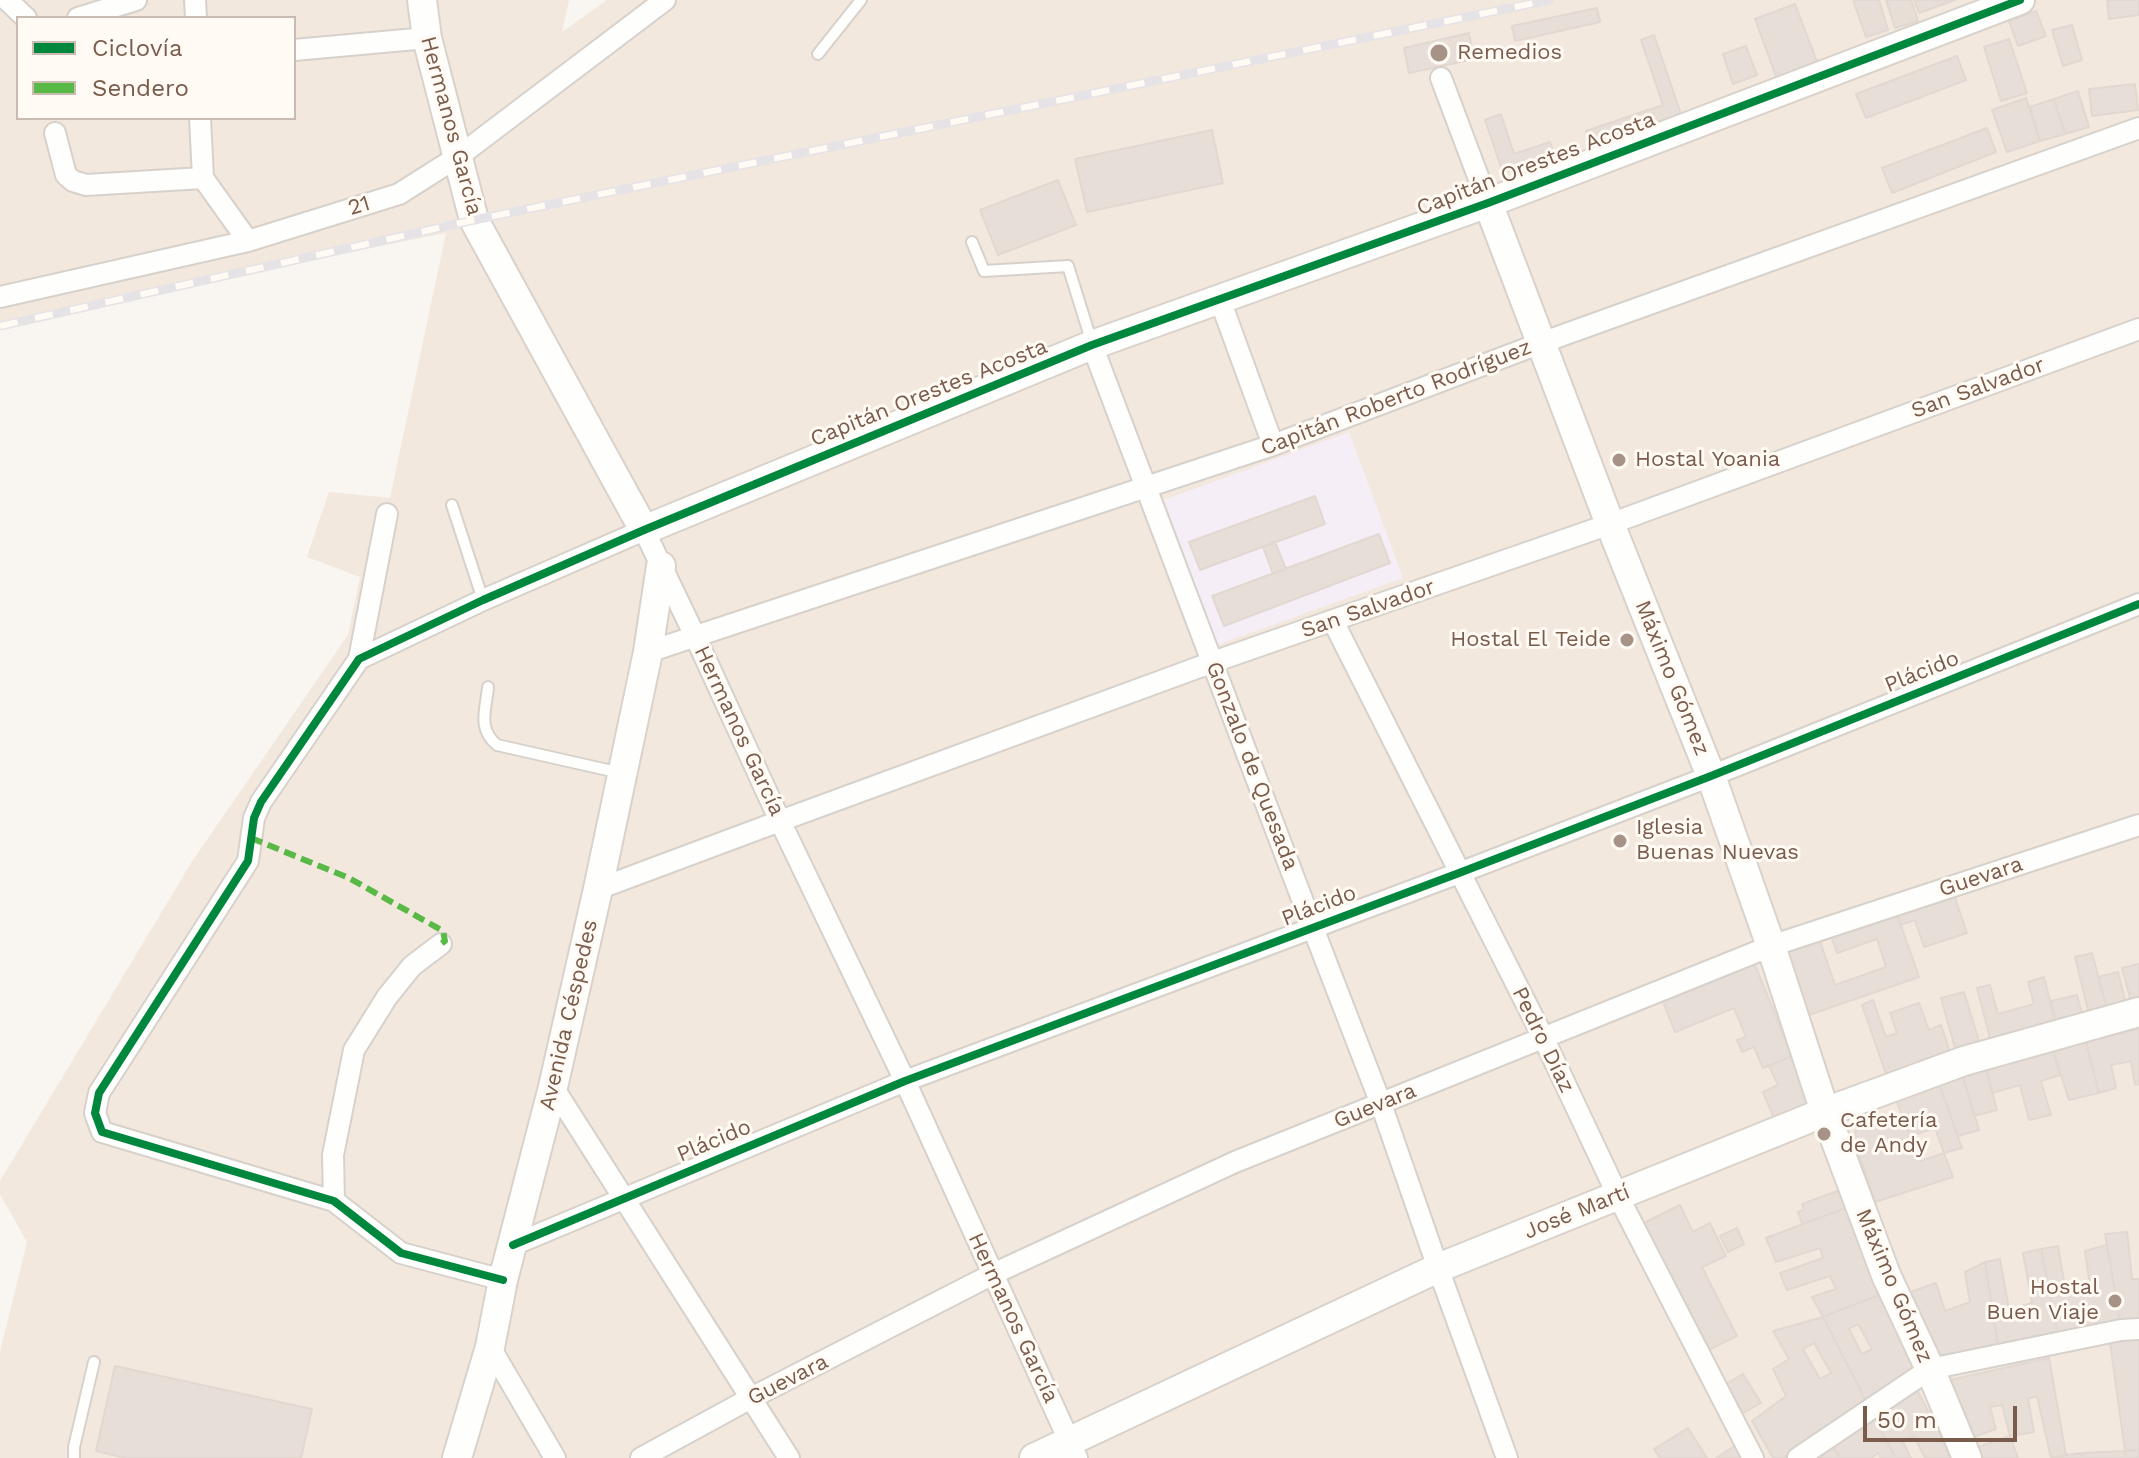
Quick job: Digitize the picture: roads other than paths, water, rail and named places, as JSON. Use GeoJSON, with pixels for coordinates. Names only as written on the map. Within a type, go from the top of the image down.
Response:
{"type":"FeatureCollection","features":[{"type":"Feature","properties":{"kind":"street"},"geometry":{"type":"LineString","coordinates":[[5,0],[24,16]]}},
{"type":"Feature","properties":{"kind":"street"},"geometry":{"type":"LineString","coordinates":[[84,16],[136,0]]}},
{"type":"Feature","properties":{"kind":"street","name":"Hermanos García"},"geometry":{"type":"LineString","coordinates":[[422,0],[427,38],[474,220],[644,530],[905,1081],[1073,1450]]}},
{"type":"Feature","properties":{"kind":"street","name":"21"},"geometry":{"type":"LineString","coordinates":[[0,297],[248,241],[399,194],[459,156],[665,0]]}},
{"type":"Feature","properties":{"kind":"street","name":"Capitán Orestes Acosta"},"geometry":{"type":"LineString","coordinates":[[359,659],[483,600],[644,530],[1092,345],[1488,203],[2020,0]]}},
{"type":"Feature","properties":{"kind":"street"},"geometry":{"type":"LineString","coordinates":[[296,50],[427,38]]}},
{"type":"Feature","properties":{"kind":"street","name":"Máximo Gómez"},"geometry":{"type":"LineString","coordinates":[[1441,78],[1610,524],[1711,776],[1825,1112],[1886,1275],[1967,1458]]}},
{"type":"Feature","properties":{"kind":"street"},"geometry":{"type":"LineString","coordinates":[[200,120],[203,178],[248,241]]}},
{"type":"Feature","properties":{"kind":"street","name":"Capitán Roberto Rodríguez"},"geometry":{"type":"LineString","coordinates":[[648,652],[1273,445],[1541,343],[2139,128]]}},
{"type":"Feature","properties":{"kind":"street"},"geometry":{"type":"LineString","coordinates":[[55,133],[64,171],[73,181],[86,185],[203,178]]}},
{"type":"Feature","properties":{"kind":"street"},"geometry":{"type":"LineString","coordinates":[[1220,300],[1273,445]]}},
{"type":"Feature","properties":{"kind":"street","name":"San Salvador"},"geometry":{"type":"LineString","coordinates":[[598,889],[1213,662],[1610,524],[2139,329]]}},
{"type":"Feature","properties":{"kind":"street","name":"Gonzalo de Quesada"},"geometry":{"type":"LineString","coordinates":[[1092,345],[1381,1104],[1507,1458]]}},
{"type":"Feature","properties":{"kind":"street"},"geometry":{"type":"LineString","coordinates":[[387,514],[359,659],[261,802],[254,818],[248,861],[99,1093],[95,1113],[102,1132],[334,1201],[401,1253],[503,1280]]}},
{"type":"Feature","properties":{"kind":"street","name":"Avenida Céspedes"},"geometry":{"type":"LineString","coordinates":[[457,1458],[490,1347],[503,1280],[553,1087],[623,773],[648,652],[661,566]]}},
{"type":"Feature","properties":{"kind":"street","name":"Plácido"},"geometry":{"type":"LineString","coordinates":[[513,1245],[905,1081],[1711,776],[2139,604]]}},
{"type":"Feature","properties":{"kind":"street","name":"Pedro Díaz"},"geometry":{"type":"LineString","coordinates":[[1333,621],[1543,1037],[1618,1196],[1753,1458]]}},
{"type":"Feature","properties":{"kind":"street","name":"Guevara"},"geometry":{"type":"LineString","coordinates":[[641,1458],[993,1274],[1235,1162],[1771,946],[2139,825]]}},
{"type":"Feature","properties":{"kind":"street"},"geometry":{"type":"LineString","coordinates":[[334,1201],[333,1155],[354,1050],[387,997],[412,966],[441,944]]}},
{"type":"Feature","properties":{"kind":"street","name":"José Martí"},"geometry":{"type":"LineString","coordinates":[[1034,1458],[1073,1450],[1438,1268],[1825,1112],[1964,1061],[2139,1012]]}},
{"type":"Feature","properties":{"kind":"street"},"geometry":{"type":"LineString","coordinates":[[553,1087],[789,1458]]}},
{"type":"Feature","properties":{"kind":"street"},"geometry":{"type":"LineString","coordinates":[[1798,1458],[1930,1369],[2121,1330],[2139,1329]]}},
{"type":"Feature","properties":{"kind":"street"},"geometry":{"type":"LineString","coordinates":[[490,1347],[555,1458]]}},
{"type":"Feature","properties":{"kind":"lane"},"geometry":{"type":"LineString","coordinates":[[0,14],[5,0]]}},
{"type":"Feature","properties":{"kind":"lane"},"geometry":{"type":"LineString","coordinates":[[818,54],[861,0]]}},
{"type":"Feature","properties":{"kind":"lane"},"geometry":{"type":"LineString","coordinates":[[972,242],[984,271],[1068,266],[1092,345]]}},
{"type":"Feature","properties":{"kind":"lane"},"geometry":{"type":"LineString","coordinates":[[452,505],[483,600]]}},
{"type":"Feature","properties":{"kind":"lane"},"geometry":{"type":"LineString","coordinates":[[488,687],[484,725],[487,737],[497,745],[623,773]]}},
{"type":"Feature","properties":{"kind":"lane"},"geometry":{"type":"LineString","coordinates":[[74,1458],[94,1362]]}},
{"type":"Feature","properties":{"kind":"railway"},"geometry":{"type":"LineString","coordinates":[[0,326],[474,220],[1549,0]]}},
{"type":"Feature","properties":{"kind":"place","name":"Remedios"},"geometry":{"type":"Point","coordinates":[1439,53]}},
{"type":"Feature","properties":{"kind":"place","name":"Hostal Yoania"},"geometry":{"type":"Point","coordinates":[1619,460]}},
{"type":"Feature","properties":{"kind":"place","name":"Hostal El Teide"},"geometry":{"type":"Point","coordinates":[1627,640]}},
{"type":"Feature","properties":{"kind":"place","name":"Iglesia Buenas Nuevas"},"geometry":{"type":"Point","coordinates":[1620,841]}},
{"type":"Feature","properties":{"kind":"place","name":"Cafetería de Andy"},"geometry":{"type":"Point","coordinates":[1824,1134]}},
{"type":"Feature","properties":{"kind":"place","name":"Hostal Buen Viaje"},"geometry":{"type":"Point","coordinates":[2115,1301]}}]}
